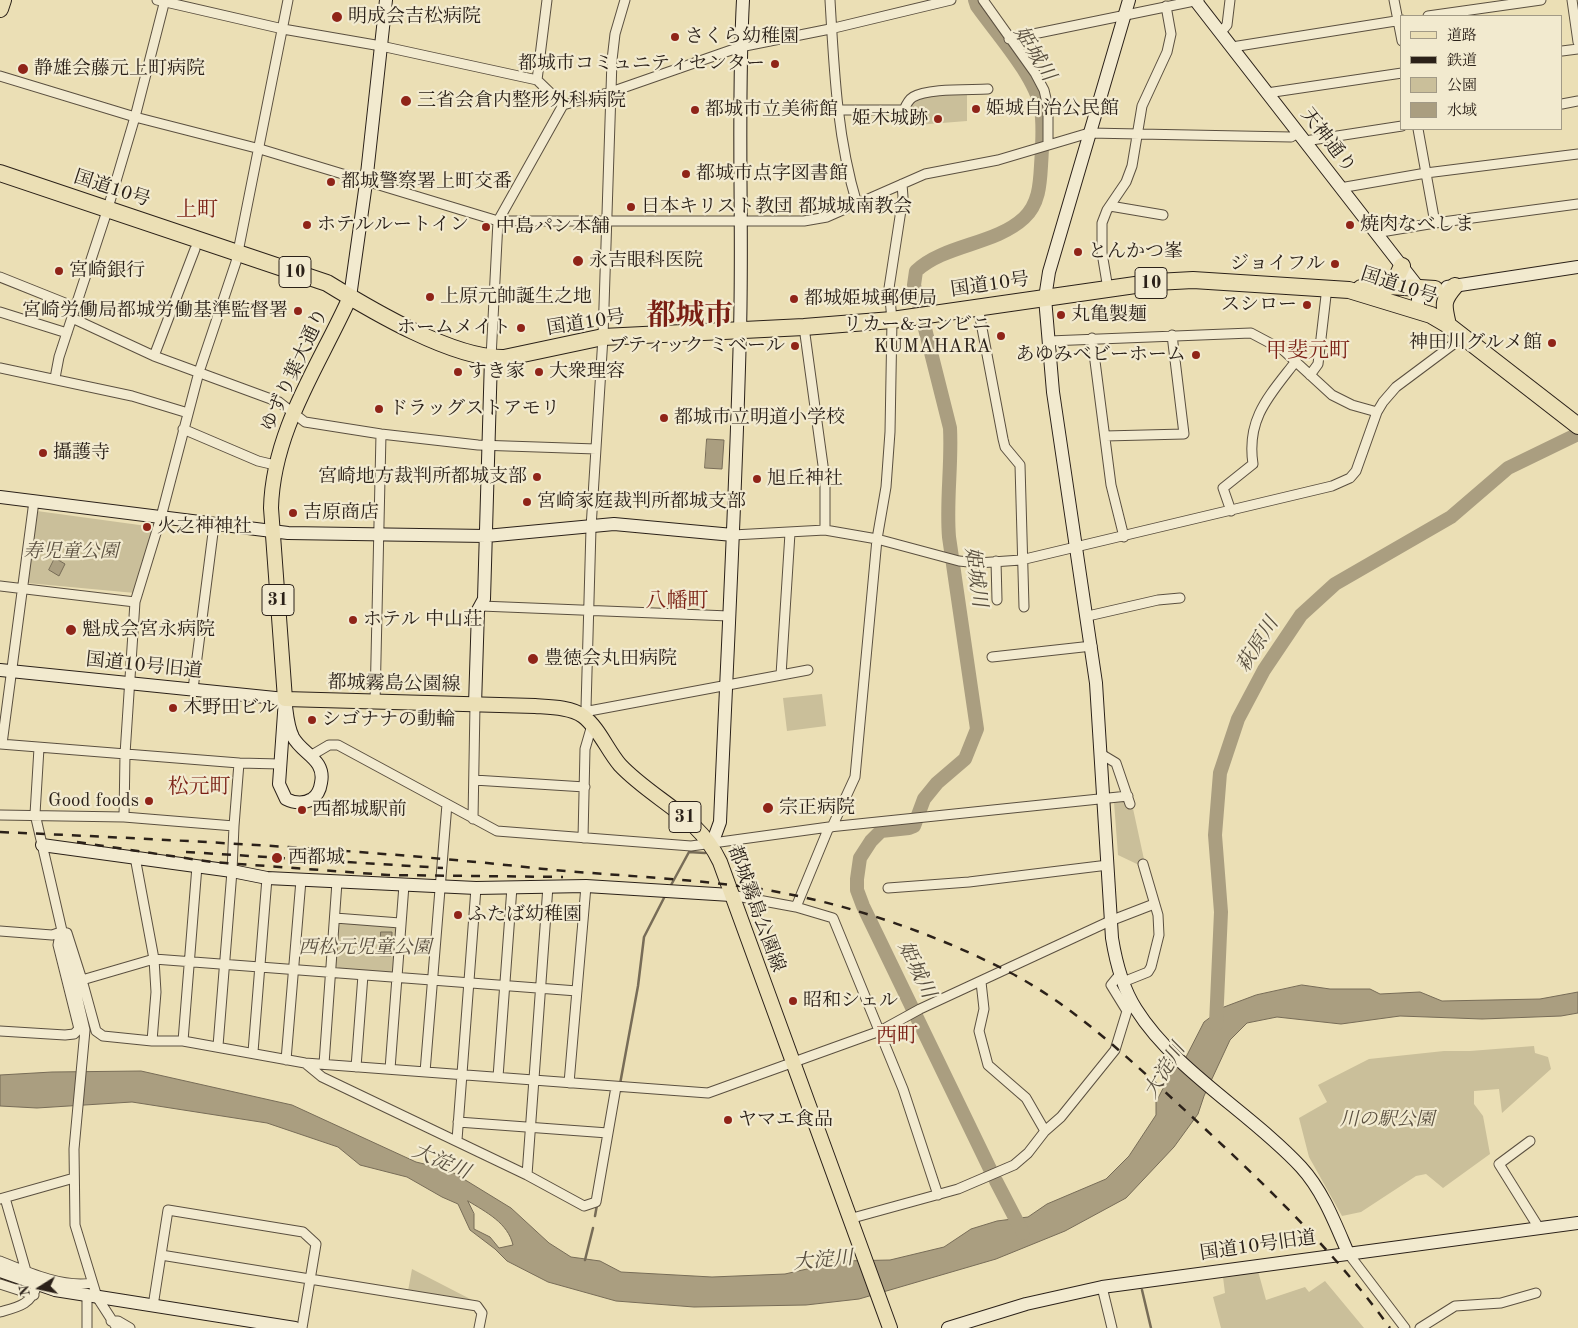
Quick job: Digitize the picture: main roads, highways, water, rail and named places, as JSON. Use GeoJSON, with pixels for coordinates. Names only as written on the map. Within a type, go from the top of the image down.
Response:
{"type":"FeatureCollection","features":[{"type":"Feature","properties":{"kind":"highway"},"geometry":{"type":"LineString","coordinates":[[0,9],[3,0]]}},
{"type":"Feature","properties":{"kind":"highway","name":"国道10号"},"geometry":{"type":"LineString","coordinates":[[0,173],[195,249],[236,257]]}},
{"type":"Feature","properties":{"kind":"highway","name":"国道10号"},"geometry":{"type":"LineString","coordinates":[[0,182],[106,213],[236,257],[324,292],[350,297],[443,343],[491,358],[504,358],[603,337],[804,327],[892,320],[1108,289],[1193,280],[1327,287],[1349,290],[1418,310],[1448,325],[1578,426]]}},
{"type":"Feature","properties":{"kind":"highway"},"geometry":{"type":"LineString","coordinates":[[1389,286],[1395,280],[1402,266]]}},
{"type":"Feature","properties":{"kind":"highway"},"geometry":{"type":"LineString","coordinates":[[1349,290],[1389,286],[1434,289]]}},
{"type":"Feature","properties":{"kind":"highway"},"geometry":{"type":"LineString","coordinates":[[1448,325],[1444,305],[1446,296],[1455,286]]}},
{"type":"Feature","properties":{"kind":"main road","name":"ゆずり葉大通り"},"geometry":{"type":"LineString","coordinates":[[285,699],[271,495],[275,465],[281,441],[293,412],[350,297]]}},
{"type":"Feature","properties":{"kind":"main road","name":"都城霧島公園線"},"geometry":{"type":"LineString","coordinates":[[285,699],[535,706],[565,710],[587,720],[620,764],[700,829],[712,844],[888,1324]]}},
{"type":"Feature","properties":{"kind":"water"},"geometry":{"type":"Polygon","coordinates":[[[707,439],[724,440],[722,469],[705,468],[707,439]]]}},
{"type":"Feature","properties":{"kind":"water"},"geometry":{"type":"Polygon","coordinates":[[[55,558],[65,564],[59,576],[49,570],[55,558]]]}},
{"type":"Feature","properties":{"kind":"water"},"geometry":{"type":"Polygon","coordinates":[[[381,932],[392,932],[391,956],[380,956],[381,932]]]}},
{"type":"Feature","properties":{"kind":"water"},"geometry":{"type":"Polygon","coordinates":[[[1302,985],[1330,989],[1370,989],[1380,994],[1420,992],[1442,1001],[1540,999],[1578,992],[1578,1013],[1561,1016],[1482,1019],[1400,1016],[1341,1024],[1277,1017],[1247,1023],[1230,1040],[1204,1096],[1198,1114],[1174,1147],[1126,1198],[1065,1231],[996,1259],[859,1299],[806,1305],[694,1307],[616,1301],[548,1282],[507,1261],[470,1230],[458,1204],[407,1177],[360,1165],[338,1147],[267,1123],[132,1102],[37,1108],[0,1106],[0,1075],[52,1072],[141,1071],[292,1105],[416,1162],[449,1170],[511,1208],[549,1243],[571,1257],[600,1261],[621,1272],[712,1277],[785,1274],[842,1261],[890,1260],[944,1247],[971,1229],[997,1221],[1028,1217],[1047,1204],[1106,1179],[1129,1156],[1156,1115],[1156,1102],[1172,1071],[1185,1059],[1204,1022],[1224,1007],[1256,995],[1302,985]],[[468,1201],[474,1214],[474,1229],[490,1237],[499,1248],[513,1245],[501,1224],[468,1201]]]}},
{"type":"Feature","properties":{"kind":"waterway","name":"姫城川"},"geometry":{"type":"LineString","coordinates":[[975,0],[977,6],[1024,69],[1032,83],[1038,96],[1043,130],[1039,187],[1036,200],[1029,212],[1012,227],[999,234],[955,249],[928,262],[916,271],[914,285],[950,428],[949,537],[977,729],[965,759],[937,783],[924,799],[914,826],[881,831],[871,841],[860,858],[857,890],[990,1169]]}},
{"type":"Feature","properties":{"kind":"waterway","name":"萩原川"},"geometry":{"type":"LineString","coordinates":[[1216,1024],[1221,912],[1215,835],[1220,773],[1238,719],[1264,670],[1301,615],[1335,584],[1451,517],[1508,468],[1578,434]]}},
{"type":"Feature","properties":{"kind":"waterway"},"geometry":{"type":"LineString","coordinates":[[670,887],[689,852],[705,853]]}},
{"type":"Feature","properties":{"kind":"waterway"},"geometry":{"type":"LineString","coordinates":[[620,1084],[638,986],[644,937],[666,894]]}},
{"type":"Feature","properties":{"kind":"waterway","name":"姫城川"},"geometry":{"type":"LineString","coordinates":[[996,1181],[1023,1233]]}},
{"type":"Feature","properties":{"kind":"waterway"},"geometry":{"type":"LineString","coordinates":[[595,1216],[597,1205]]}},
{"type":"Feature","properties":{"kind":"waterway"},"geometry":{"type":"LineString","coordinates":[[585,1260],[593,1228]]}},
{"type":"Feature","properties":{"kind":"waterway"},"geometry":{"type":"LineString","coordinates":[[1142,1290],[1151,1328]]}},
{"type":"Feature","properties":{"kind":"railway"},"geometry":{"type":"LineString","coordinates":[[0,832],[340,851],[707,882],[761,889],[826,902],[889,921],[952,945],[1011,973],[1056,1000],[1098,1032],[1205,1128],[1289,1210],[1342,1267],[1390,1328]]}},
{"type":"Feature","properties":{"kind":"railway"},"geometry":{"type":"LineString","coordinates":[[77,842],[212,862],[388,875],[563,877]]}},
{"type":"Feature","properties":{"kind":"railway"},"geometry":{"type":"LineString","coordinates":[[186,852],[443,868]]}},
{"type":"Feature","properties":{"kind":"place","name":"明成会吉松病院"},"geometry":{"type":"Point","coordinates":[337,17]}},
{"type":"Feature","properties":{"kind":"place","name":"さくら幼稚園"},"geometry":{"type":"Point","coordinates":[675,37]}},
{"type":"Feature","properties":{"kind":"place","name":"都城市コミュニティセンター"},"geometry":{"type":"Point","coordinates":[775,64]}},
{"type":"Feature","properties":{"kind":"place","name":"静雄会藤元上町病院"},"geometry":{"type":"Point","coordinates":[23,69]}},
{"type":"Feature","properties":{"kind":"place","name":"三省会倉内整形外科病院"},"geometry":{"type":"Point","coordinates":[406,101]}},
{"type":"Feature","properties":{"kind":"place","name":"姫城自治公民館"},"geometry":{"type":"Point","coordinates":[976,109]}},
{"type":"Feature","properties":{"kind":"place","name":"都城市立美術館"},"geometry":{"type":"Point","coordinates":[695,110]}},
{"type":"Feature","properties":{"kind":"place","name":"姫木城跡"},"geometry":{"type":"Point","coordinates":[938,119]}},
{"type":"Feature","properties":{"kind":"place","name":"都城市点字図書館"},"geometry":{"type":"Point","coordinates":[686,174]}},
{"type":"Feature","properties":{"kind":"place","name":"都城警察署上町交番"},"geometry":{"type":"Point","coordinates":[331,182]}},
{"type":"Feature","properties":{"kind":"place","name":"日本キリスト教団 都城城南教会"},"geometry":{"type":"Point","coordinates":[631,207]}},
{"type":"Feature","properties":{"kind":"place","name":"ホテルルートイン"},"geometry":{"type":"Point","coordinates":[307,225]}},
{"type":"Feature","properties":{"kind":"place","name":"焼肉なべしま"},"geometry":{"type":"Point","coordinates":[1350,225]}},
{"type":"Feature","properties":{"kind":"place","name":"中島パン本舗"},"geometry":{"type":"Point","coordinates":[486,227]}},
{"type":"Feature","properties":{"kind":"place","name":"とんかつ峯"},"geometry":{"type":"Point","coordinates":[1078,252]}},
{"type":"Feature","properties":{"kind":"place","name":"永吉眼科医院"},"geometry":{"type":"Point","coordinates":[578,261]}},
{"type":"Feature","properties":{"kind":"place","name":"ジョイフル"},"geometry":{"type":"Point","coordinates":[1335,264]}},
{"type":"Feature","properties":{"kind":"place","name":"宮崎銀行"},"geometry":{"type":"Point","coordinates":[59,271]}},
{"type":"Feature","properties":{"kind":"place","name":"上原元帥誕生之地"},"geometry":{"type":"Point","coordinates":[430,297]}},
{"type":"Feature","properties":{"kind":"place","name":"都城姫城郵便局"},"geometry":{"type":"Point","coordinates":[794,299]}},
{"type":"Feature","properties":{"kind":"place","name":"スシロー"},"geometry":{"type":"Point","coordinates":[1307,305]}},
{"type":"Feature","properties":{"kind":"place","name":"宮崎労働局都城労働基準監督署"},"geometry":{"type":"Point","coordinates":[298,311]}},
{"type":"Feature","properties":{"kind":"place","name":"丸亀製麺"},"geometry":{"type":"Point","coordinates":[1061,315]}},
{"type":"Feature","properties":{"kind":"place","name":"ホームメイト"},"geometry":{"type":"Point","coordinates":[521,328]}},
{"type":"Feature","properties":{"kind":"place","name":"リカー&コンビニ KUMAHARA"},"geometry":{"type":"Point","coordinates":[1001,336]}},
{"type":"Feature","properties":{"kind":"place","name":"神田川グルメ館"},"geometry":{"type":"Point","coordinates":[1552,343]}},
{"type":"Feature","properties":{"kind":"place","name":"ブティック ミベール"},"geometry":{"type":"Point","coordinates":[795,346]}},
{"type":"Feature","properties":{"kind":"place","name":"あゆみベビーホーム"},"geometry":{"type":"Point","coordinates":[1196,355]}},
{"type":"Feature","properties":{"kind":"place","name":"すき家"},"geometry":{"type":"Point","coordinates":[458,372]}},
{"type":"Feature","properties":{"kind":"place","name":"大衆理容"},"geometry":{"type":"Point","coordinates":[539,372]}},
{"type":"Feature","properties":{"kind":"place","name":"ドラッグストアモリ"},"geometry":{"type":"Point","coordinates":[379,409]}},
{"type":"Feature","properties":{"kind":"place","name":"都城市立明道小学校"},"geometry":{"type":"Point","coordinates":[664,418]}},
{"type":"Feature","properties":{"kind":"place","name":"攝護寺"},"geometry":{"type":"Point","coordinates":[43,453]}},
{"type":"Feature","properties":{"kind":"place","name":"宮崎地方裁判所都城支部"},"geometry":{"type":"Point","coordinates":[537,477]}},
{"type":"Feature","properties":{"kind":"place","name":"旭丘神社"},"geometry":{"type":"Point","coordinates":[757,479]}},
{"type":"Feature","properties":{"kind":"place","name":"宮崎家庭裁判所都城支部"},"geometry":{"type":"Point","coordinates":[527,502]}},
{"type":"Feature","properties":{"kind":"place","name":"吉原商店"},"geometry":{"type":"Point","coordinates":[293,513]}},
{"type":"Feature","properties":{"kind":"place","name":"火之神神社"},"geometry":{"type":"Point","coordinates":[147,527]}},
{"type":"Feature","properties":{"kind":"place","name":"ホテル 中山荘"},"geometry":{"type":"Point","coordinates":[353,620]}},
{"type":"Feature","properties":{"kind":"place","name":"魁成会宮永病院"},"geometry":{"type":"Point","coordinates":[71,630]}},
{"type":"Feature","properties":{"kind":"place","name":"豊徳会丸田病院"},"geometry":{"type":"Point","coordinates":[533,659]}},
{"type":"Feature","properties":{"kind":"place","name":"木野田ビル"},"geometry":{"type":"Point","coordinates":[173,708]}},
{"type":"Feature","properties":{"kind":"place","name":"シゴナナの動輪"},"geometry":{"type":"Point","coordinates":[312,720]}},
{"type":"Feature","properties":{"kind":"place","name":"Good foods"},"geometry":{"type":"Point","coordinates":[149,801]}},
{"type":"Feature","properties":{"kind":"place","name":"宗正病院"},"geometry":{"type":"Point","coordinates":[768,808]}},
{"type":"Feature","properties":{"kind":"place","name":"西都城駅前"},"geometry":{"type":"Point","coordinates":[302,810]}},
{"type":"Feature","properties":{"kind":"place","name":"西都城"},"geometry":{"type":"Point","coordinates":[277,858]}},
{"type":"Feature","properties":{"kind":"place","name":"ふたば幼稚園"},"geometry":{"type":"Point","coordinates":[458,915]}},
{"type":"Feature","properties":{"kind":"place","name":"昭和シェル"},"geometry":{"type":"Point","coordinates":[793,1001]}},
{"type":"Feature","properties":{"kind":"place","name":"ヤマエ食品"},"geometry":{"type":"Point","coordinates":[728,1120]}},
{"type":"Feature","properties":{"kind":"district","name":"上町"},"geometry":{"type":"Point","coordinates":[197,210]}},
{"type":"Feature","properties":{"kind":"district","name":"都城市"},"geometry":{"type":"Point","coordinates":[690,316]}},
{"type":"Feature","properties":{"kind":"district","name":"甲斐元町"},"geometry":{"type":"Point","coordinates":[1308,351]}},
{"type":"Feature","properties":{"kind":"district","name":"八幡町"},"geometry":{"type":"Point","coordinates":[677,601]}},
{"type":"Feature","properties":{"kind":"district","name":"松元町"},"geometry":{"type":"Point","coordinates":[199,787]}},
{"type":"Feature","properties":{"kind":"district","name":"西町"},"geometry":{"type":"Point","coordinates":[897,1036]}},
{"type":"Feature","properties":{"kind":"park label","name":"寿児童公園"},"geometry":{"type":"Point","coordinates":[71,552]}},
{"type":"Feature","properties":{"kind":"park label","name":"西松元児童公園"},"geometry":{"type":"Point","coordinates":[365,948]}},
{"type":"Feature","properties":{"kind":"park label","name":"川の駅公園"},"geometry":{"type":"Point","coordinates":[1387,1120]}},
{"type":"Feature","properties":{"kind":"water label","name":"大淀川"},"geometry":{"type":"Point","coordinates":[1165,1071]}},
{"type":"Feature","properties":{"kind":"water label","name":"大淀川"},"geometry":{"type":"Point","coordinates":[441,1162]}},
{"type":"Feature","properties":{"kind":"water label","name":"大淀川"},"geometry":{"type":"Point","coordinates":[823,1261]}}]}
